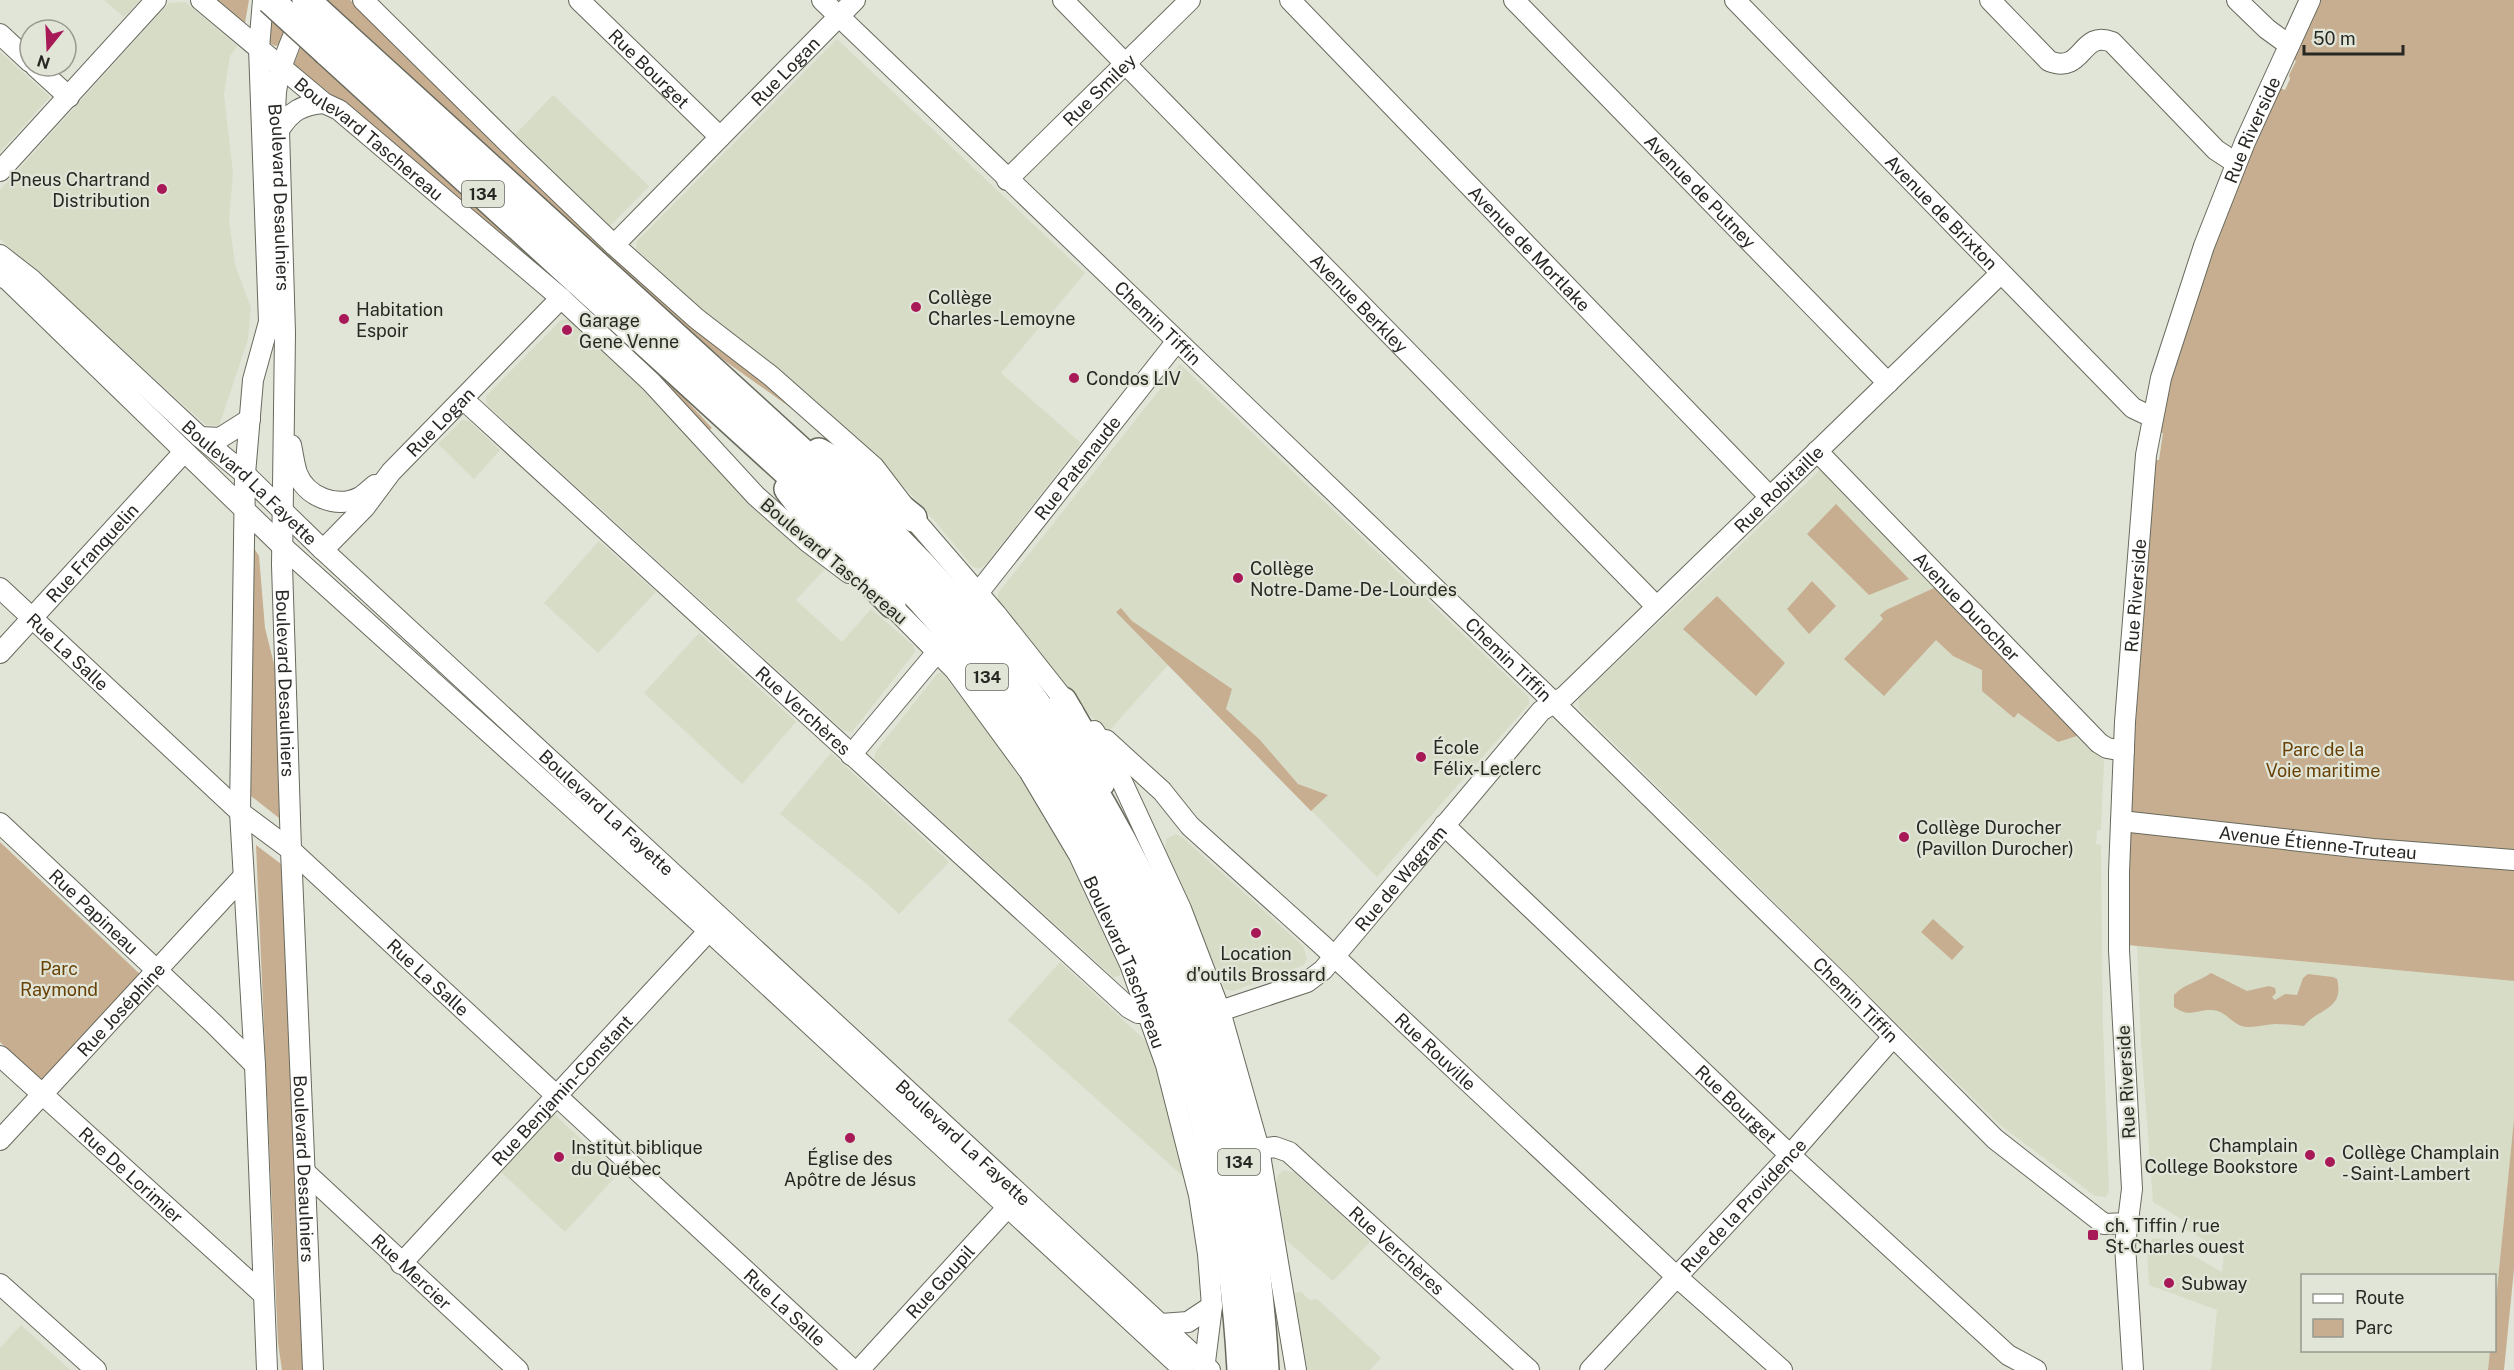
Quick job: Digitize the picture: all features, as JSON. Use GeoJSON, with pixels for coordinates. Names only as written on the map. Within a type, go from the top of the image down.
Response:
{"type":"FeatureCollection","features":[{"type":"Feature","properties":{"kind":"highway","name":"Boulevard Taschereau"},"geometry":{"type":"LineString","coordinates":[[270,0],[335,43],[762,432],[891,533],[967,613],[1044,712],[1105,808],[1135,862],[1170,941],[1199,1019],[1222,1091],[1240,1166],[1260,1298],[1265,1370]]}},
{"type":"Feature","properties":{"kind":"highway","name":"Boulevard Taschereau"},"geometry":{"type":"LineString","coordinates":[[306,0],[335,43]]}},
{"type":"Feature","properties":{"kind":"highway","name":"Boulevard Taschereau"},"geometry":{"type":"LineString","coordinates":[[762,432],[963,647],[1006,701],[1042,752],[1106,860],[1158,975],[1179,1032],[1202,1109],[1226,1222],[1234,1283],[1241,1370]]}},
{"type":"Feature","properties":{"kind":"highway"},"geometry":{"type":"LineString","coordinates":[[762,432],[857,474],[913,518]]}},
{"type":"Feature","properties":{"kind":"highway"},"geometry":{"type":"LineString","coordinates":[[762,432],[813,522],[892,604]]}},
{"type":"Feature","properties":{"kind":"highway"},"geometry":{"type":"LineString","coordinates":[[1062,701],[1095,756],[1105,808]]}},
{"type":"Feature","properties":{"kind":"street"},"geometry":{"type":"LineString","coordinates":[[0,171],[156,0]]}},
{"type":"Feature","properties":{"kind":"street","name":"Boulevard Taschereau"},"geometry":{"type":"LineString","coordinates":[[201,0],[324,103],[347,117],[561,298],[651,382],[756,496],[808,542],[892,604],[938,651],[987,712],[1029,771],[1060,821],[1101,898],[1148,1012],[1172,1085],[1197,1185],[1206,1236],[1212,1306],[1206,1368]]}},
{"type":"Feature","properties":{"kind":"street","name":"Boulevard Desaulniers"},"geometry":{"type":"LineString","coordinates":[[263,0],[259,48],[270,322],[253,380],[245,474],[240,812],[242,878],[255,1065],[267,1370]]}},
{"type":"Feature","properties":{"kind":"street","name":"Boulevard Desaulniers"},"geometry":{"type":"LineString","coordinates":[[306,0],[281,67],[274,93],[274,114],[279,130],[285,333],[283,599],[313,1370]]}},
{"type":"Feature","properties":{"kind":"street"},"geometry":{"type":"LineString","coordinates":[[363,0],[614,244],[697,319],[767,373],[880,473],[913,518],[978,593],[1062,701],[1094,732],[1112,760],[1181,909],[1220,1011],[1259,1149],[1296,1370]]}},
{"type":"Feature","properties":{"kind":"street","name":"Rue Bourget"},"geometry":{"type":"LineString","coordinates":[[579,0],[720,137]]}},
{"type":"Feature","properties":{"kind":"street","name":"Chemin Tiffin"},"geometry":{"type":"LineString","coordinates":[[822,0],[1554,704],[2011,1153],[2104,1224],[2128,1223]]}},
{"type":"Feature","properties":{"kind":"street","name":"Rue Logan"},"geometry":{"type":"LineString","coordinates":[[614,244],[855,0]]}},
{"type":"Feature","properties":{"kind":"street","name":"Avenue Berkley"},"geometry":{"type":"LineString","coordinates":[[1063,0],[1656,606]]}},
{"type":"Feature","properties":{"kind":"street","name":"Rue Smiley"},"geometry":{"type":"LineString","coordinates":[[1007,180],[1190,0]]}},
{"type":"Feature","properties":{"kind":"street","name":"Avenue de Mortlake"},"geometry":{"type":"LineString","coordinates":[[1290,0],[1770,497]]}},
{"type":"Feature","properties":{"kind":"street","name":"Avenue de Putney"},"geometry":{"type":"LineString","coordinates":[[1514,0],[1888,383]]}},
{"type":"Feature","properties":{"kind":"street","name":"Avenue de Brixton"},"geometry":{"type":"LineString","coordinates":[[1735,0],[2133,408],[2152,417]]}},
{"type":"Feature","properties":{"kind":"street"},"geometry":{"type":"LineString","coordinates":[[1990,0],[2049,61],[2059,65],[2069,64],[2094,40],[2102,38],[2112,42],[2216,150],[2236,163]]}},
{"type":"Feature","properties":{"kind":"street"},"geometry":{"type":"LineString","coordinates":[[2237,0],[2266,29],[2289,45]]}},
{"type":"Feature","properties":{"kind":"street","name":"Rue Riverside"},"geometry":{"type":"LineString","coordinates":[[2133,1370],[2125,1245],[2132,1196],[2119,950],[2121,821],[2140,521],[2152,417],[2161,378],[2189,289],[2236,163],[2310,0]]}},
{"type":"Feature","properties":{"kind":"street"},"geometry":{"type":"LineString","coordinates":[[0,34],[18,51]]}},
{"type":"Feature","properties":{"kind":"street"},"geometry":{"type":"LineString","coordinates":[[48,78],[69,97]]}},
{"type":"Feature","properties":{"kind":"street"},"geometry":{"type":"LineString","coordinates":[[279,130],[287,116],[295,110],[306,105],[324,103]]}},
{"type":"Feature","properties":{"kind":"street","name":"Boulevard La Fayette"},"geometry":{"type":"LineString","coordinates":[[0,255],[33,280],[200,437],[245,474],[715,924],[1014,1200],[1184,1370]]}},
{"type":"Feature","properties":{"kind":"street","name":"Rue Robitaille"},"geometry":{"type":"LineString","coordinates":[[1554,704],[1565,696],[2000,274]]}},
{"type":"Feature","properties":{"kind":"street","name":"Boulevard La Fayette"},"geometry":{"type":"LineString","coordinates":[[0,275],[9,281],[282,546],[715,924]]}},
{"type":"Feature","properties":{"kind":"street","name":"Rue Logan"},"geometry":{"type":"LineString","coordinates":[[323,550],[365,507],[391,472],[561,298]]}},
{"type":"Feature","properties":{"kind":"street","name":"Rue Patenaude"},"geometry":{"type":"LineString","coordinates":[[978,593],[1177,341]]}},
{"type":"Feature","properties":{"kind":"street","name":"Rue Verchères"},"geometry":{"type":"LineString","coordinates":[[464,399],[1129,1008],[1138,1013],[1148,1012]]}},
{"type":"Feature","properties":{"kind":"street"},"geometry":{"type":"LineString","coordinates":[[200,437],[220,438],[250,419]]}},
{"type":"Feature","properties":{"kind":"street"},"geometry":{"type":"LineString","coordinates":[[285,420],[298,475],[313,494],[334,502],[347,501],[360,496],[391,472]]}},
{"type":"Feature","properties":{"kind":"street","name":"Avenue Durocher"},"geometry":{"type":"LineString","coordinates":[[1817,451],[2100,743],[2107,748],[2124,750]]}},
{"type":"Feature","properties":{"kind":"street","name":"Rue Franquelin"},"geometry":{"type":"LineString","coordinates":[[0,654],[184,452]]}},
{"type":"Feature","properties":{"kind":"street"},"geometry":{"type":"LineString","coordinates":[[283,599],[295,584],[304,580],[322,580]]}},
{"type":"Feature","properties":{"kind":"street","name":"Rue La Salle"},"geometry":{"type":"LineString","coordinates":[[0,588],[240,812],[291,850],[853,1370]]}},
{"type":"Feature","properties":{"kind":"street"},"geometry":{"type":"LineString","coordinates":[[851,755],[938,651]]}},
{"type":"Feature","properties":{"kind":"street","name":"Rue de Wagram"},"geometry":{"type":"LineString","coordinates":[[1220,1011],[1313,979],[1541,711],[1554,704]]}},
{"type":"Feature","properties":{"kind":"street","name":"Rue Rouville"},"geometry":{"type":"LineString","coordinates":[[1094,732],[1113,745],[1162,791],[1190,826],[1677,1277],[1782,1370]]}},
{"type":"Feature","properties":{"kind":"street","name":"Avenue Étienne-Truteau"},"geometry":{"type":"LineString","coordinates":[[2121,821],[2373,849],[2514,860]]}},
{"type":"Feature","properties":{"kind":"street","name":"Rue Papineau"},"geometry":{"type":"LineString","coordinates":[[0,823],[255,1065]]}},
{"type":"Feature","properties":{"kind":"street","name":"Rue Bourget"},"geometry":{"type":"LineString","coordinates":[[1444,825],[1790,1155],[2008,1355],[2036,1370]]}},
{"type":"Feature","properties":{"kind":"street","name":"Rue Joséphine"},"geometry":{"type":"LineString","coordinates":[[0,1140],[242,878]]}},
{"type":"Feature","properties":{"kind":"street","name":"Rue Benjamin-Constant"},"geometry":{"type":"LineString","coordinates":[[401,1264],[715,924]]}},
{"type":"Feature","properties":{"kind":"street"},"geometry":{"type":"LineString","coordinates":[[214,1024],[219,1028],[231,1030],[243,1026],[251,1018]]}},
{"type":"Feature","properties":{"kind":"street","name":"Rue de la Providence"},"geometry":{"type":"LineString","coordinates":[[1590,1370],[1790,1155],[1893,1037]]}},
{"type":"Feature","properties":{"kind":"street","name":"Rue De Lorimier"},"geometry":{"type":"LineString","coordinates":[[0,1056],[263,1294]]}},
{"type":"Feature","properties":{"kind":"street","name":"Rue Verchères"},"geometry":{"type":"LineString","coordinates":[[1259,1149],[1275,1147],[1289,1152],[1529,1370]]}},
{"type":"Feature","properties":{"kind":"street","name":"Rue Mercier"},"geometry":{"type":"LineString","coordinates":[[304,1172],[518,1370]]}},
{"type":"Feature","properties":{"kind":"street","name":"Boulevard La Fayette"},"geometry":{"type":"LineString","coordinates":[[1014,1200],[1161,1324],[1206,1368]]}},
{"type":"Feature","properties":{"kind":"street","name":"Rue Goupil"},"geometry":{"type":"LineString","coordinates":[[859,1370],[1014,1200]]}},
{"type":"Feature","properties":{"kind":"street"},"geometry":{"type":"LineString","coordinates":[[0,1284],[96,1370]]}},
{"type":"Feature","properties":{"kind":"street"},"geometry":{"type":"LineString","coordinates":[[1161,1324],[1188,1322],[1212,1306]]}},
{"type":"Feature","properties":{"kind":"shaded area"},"geometry":{"type":"Polygon","coordinates":[[[104,0],[140,0],[124,17],[104,0]]]}},
{"type":"Feature","properties":{"kind":"shaded area"},"geometry":{"type":"Polygon","coordinates":[[[185,2],[237,46],[230,56],[224,95],[233,173],[229,220],[235,264],[251,308],[248,339],[219,426],[206,425],[0,239],[0,190],[169,3],[185,2]]]}},
{"type":"Feature","properties":{"kind":"shaded area","name":"Collège Charles-Lemoyne"},"geometry":{"type":"Polygon","coordinates":[[[837,39],[1085,273],[1001,373],[1081,443],[985,565],[978,569],[972,566],[923,507],[880,461],[706,314],[636,249],[637,241],[837,39]]]}},
{"type":"Feature","properties":{"kind":"shaded area"},"geometry":{"type":"Polygon","coordinates":[[[0,52],[18,68],[18,78],[29,78],[50,97],[0,152],[0,52]]]}},
{"type":"Feature","properties":{"kind":"shaded area"},"geometry":{"type":"Polygon","coordinates":[[[553,95],[649,186],[610,226],[514,136],[553,95]]]}},
{"type":"Feature","properties":{"kind":"shaded area"},"geometry":{"type":"Polygon","coordinates":[[[569,319],[641,385],[805,552],[825,569],[796,600],[842,642],[871,609],[913,645],[915,652],[852,732],[844,731],[487,405],[486,396],[561,320],[569,319]]]}},
{"type":"Feature","properties":{"kind":"shaded area","name":"Collège Notre-Dame-De-Lourdes"},"geometry":{"type":"Polygon","coordinates":[[[1180,364],[1529,697],[1529,704],[1377,877],[1168,665],[1108,732],[1084,710],[998,600],[998,593],[1180,364]]]}},
{"type":"Feature","properties":{"kind":"shaded area"},"geometry":{"type":"Polygon","coordinates":[[[462,420],[469,421],[500,450],[474,479],[438,444],[462,420]]]}},
{"type":"Feature","properties":{"kind":"shaded area","name":"Collège Durocher (Pavillon Durocher)"},"geometry":{"type":"Polygon","coordinates":[[[1821,469],[2104,761],[2101,830],[2097,830],[2096,844],[2101,845],[2103,1025],[2109,1192],[2106,1197],[2095,1196],[2000,1125],[1579,709],[1579,698],[1821,469]]]}},
{"type":"Feature","properties":{"kind":"shaded area"},"geometry":{"type":"Polygon","coordinates":[[[599,541],[656,592],[598,653],[544,603],[599,541]]]}},
{"type":"Feature","properties":{"kind":"shaded area"},"geometry":{"type":"Polygon","coordinates":[[[699,633],[796,722],[742,784],[644,693],[699,633]]]}},
{"type":"Feature","properties":{"kind":"shaded area"},"geometry":{"type":"Polygon","coordinates":[[[938,673],[942,673],[1017,772],[1066,855],[1120,969],[1120,976],[1113,977],[874,759],[876,751],[938,673]]]}},
{"type":"Feature","properties":{"kind":"shaded area"},"geometry":{"type":"Polygon","coordinates":[[[831,753],[949,862],[899,914],[867,884],[780,814],[831,753]]]}},
{"type":"Feature","properties":{"kind":"shaded area"},"geometry":{"type":"Polygon","coordinates":[[[1176,834],[1303,946],[1307,959],[1304,965],[1233,991],[1225,989],[1165,852],[1166,839],[1176,834]]]}},
{"type":"Feature","properties":{"kind":"shaded area","name":"Collège Champlain - Saint-Lambert"},"geometry":{"type":"Polygon","coordinates":[[[2137,946],[2514,981],[2514,1119],[2496,1300],[2496,1274],[2301,1274],[2301,1352],[2490,1352],[2488,1370],[2211,1370],[2217,1310],[2149,1285],[2147,1246],[2153,1238],[2166,1240],[2222,1272],[2224,1251],[2187,1230],[2186,1222],[2153,1202],[2141,1043],[2137,946]]]}},
{"type":"Feature","properties":{"kind":"shaded area"},"geometry":{"type":"Polygon","coordinates":[[[1060,962],[1147,1042],[1162,1087],[1184,1177],[1008,1020],[1060,962]]]}},
{"type":"Feature","properties":{"kind":"shaded area"},"geometry":{"type":"Polygon","coordinates":[[[554,1114],[618,1174],[565,1232],[501,1172],[554,1114]]]}},
{"type":"Feature","properties":{"kind":"shaded area"},"geometry":{"type":"Polygon","coordinates":[[[1284,1170],[1295,1173],[1370,1242],[1333,1281],[1286,1240],[1276,1183],[1278,1175],[1284,1170]]]}},
{"type":"Feature","properties":{"kind":"shaded area"},"geometry":{"type":"Polygon","coordinates":[[[1301,1292],[1310,1300],[1317,1299],[1381,1358],[1370,1370],[1307,1370],[1293,1293],[1301,1292]]]}},
{"type":"Feature","properties":{"kind":"shaded area"},"geometry":{"type":"Polygon","coordinates":[[[21,1325],[70,1370],[0,1370],[0,1348],[21,1325]]]}},
{"type":"Feature","properties":{"kind":"green space"},"geometry":{"type":"Polygon","coordinates":[[[216,0],[249,0],[245,23],[216,0]]]}},
{"type":"Feature","properties":{"kind":"green space"},"geometry":{"type":"Polygon","coordinates":[[[327,0],[350,0],[801,415],[725,361],[681,325],[327,0]]]}},
{"type":"Feature","properties":{"kind":"green space","name":"Parc de la Voie maritime"},"geometry":{"type":"Polygon","coordinates":[[[2320,0],[2514,0],[2514,981],[2127,945],[2128,850],[2131,843],[2130,801],[2155,460],[2159,460],[2163,433],[2159,432],[2181,344],[2226,214],[2279,88],[2285,90],[2290,79],[2289,75],[2296,61],[2292,58],[2320,0]]]}},
{"type":"Feature","properties":{"kind":"green space"},"geometry":{"type":"Polygon","coordinates":[[[269,18],[287,34],[279,45],[275,46],[268,42],[269,18]]]}},
{"type":"Feature","properties":{"kind":"green space"},"geometry":{"type":"Polygon","coordinates":[[[301,47],[633,348],[712,428],[709,430],[654,373],[429,175],[294,64],[301,47]]]}},
{"type":"Feature","properties":{"kind":"green space"},"geometry":{"type":"Polygon","coordinates":[[[1836,504],[1909,579],[1869,595],[1807,534],[1836,504]]]}},
{"type":"Feature","properties":{"kind":"green space"},"geometry":{"type":"Polygon","coordinates":[[[250,542],[259,556],[265,628],[276,672],[284,822],[251,796],[250,542]]]}},
{"type":"Feature","properties":{"kind":"green space"},"geometry":{"type":"Polygon","coordinates":[[[1812,581],[1836,606],[1809,634],[1787,609],[1812,581]]]}},
{"type":"Feature","properties":{"kind":"green space"},"geometry":{"type":"Polygon","coordinates":[[[1937,588],[2080,735],[2058,742],[2018,713],[2014,718],[1982,691],[1982,670],[1953,656],[1936,640],[1884,696],[1844,659],[1883,619],[1880,615],[1886,610],[1937,588]]]}},
{"type":"Feature","properties":{"kind":"green space"},"geometry":{"type":"Polygon","coordinates":[[[1717,596],[1785,663],[1756,696],[1683,629],[1717,596]]]}},
{"type":"Feature","properties":{"kind":"green space"},"geometry":{"type":"Polygon","coordinates":[[[1121,608],[1132,621],[1232,689],[1226,709],[1260,740],[1298,784],[1328,795],[1311,811],[1116,612],[1121,608]]]}},
{"type":"Feature","properties":{"kind":"green space","name":"Parc Raymond"},"geometry":{"type":"Polygon","coordinates":[[[0,842],[142,976],[44,1083],[0,1042],[0,842]]]}},
{"type":"Feature","properties":{"kind":"green space"},"geometry":{"type":"Polygon","coordinates":[[[256,845],[285,867],[305,1370],[282,1370],[278,1343],[256,845]]]}},
{"type":"Feature","properties":{"kind":"green space"},"geometry":{"type":"Polygon","coordinates":[[[1933,919],[1964,947],[1952,960],[1921,932],[1933,919]]]}},
{"type":"Feature","properties":{"kind":"green space"},"geometry":{"type":"Polygon","coordinates":[[[2211,973],[2247,991],[2269,986],[2275,988],[2276,993],[2272,997],[2275,1000],[2285,994],[2297,995],[2303,978],[2308,974],[2333,977],[2337,979],[2337,997],[2334,1003],[2304,1026],[2276,1024],[2243,1026],[2219,1011],[2188,1013],[2174,1007],[2174,995],[2178,991],[2211,973]]]}},
{"type":"Feature","properties":{"kind":"green space"},"geometry":{"type":"Polygon","coordinates":[[[2514,1119],[2514,1269],[2504,1370],[2488,1370],[2490,1352],[2496,1352],[2496,1300],[2514,1119]]]}},
{"type":"Feature","properties":{"kind":"place","name":"Pneus Chartrand Distribution"},"geometry":{"type":"Point","coordinates":[162,189]}},
{"type":"Feature","properties":{"kind":"place","name":"Collège Charles-Lemoyne"},"geometry":{"type":"Point","coordinates":[916,307]}},
{"type":"Feature","properties":{"kind":"place","name":"Habitation Espoir"},"geometry":{"type":"Point","coordinates":[344,319]}},
{"type":"Feature","properties":{"kind":"place","name":"Garage Gene Venne"},"geometry":{"type":"Point","coordinates":[567,330]}},
{"type":"Feature","properties":{"kind":"place","name":"Condos LIV"},"geometry":{"type":"Point","coordinates":[1074,378]}},
{"type":"Feature","properties":{"kind":"place","name":"Collège Notre-Dame-De-Lourdes"},"geometry":{"type":"Point","coordinates":[1238,578]}},
{"type":"Feature","properties":{"kind":"place","name":"École Félix-Leclerc"},"geometry":{"type":"Point","coordinates":[1421,757]}},
{"type":"Feature","properties":{"kind":"place","name":"Collège Durocher (Pavillon Durocher)"},"geometry":{"type":"Point","coordinates":[1904,837]}},
{"type":"Feature","properties":{"kind":"place","name":"Location d'outils Brossard"},"geometry":{"type":"Point","coordinates":[1256,933]}},
{"type":"Feature","properties":{"kind":"place","name":"Église des Apôtre de Jésus"},"geometry":{"type":"Point","coordinates":[850,1138]}},
{"type":"Feature","properties":{"kind":"place","name":"Champlain College Bookstore"},"geometry":{"type":"Point","coordinates":[2310,1155]}},
{"type":"Feature","properties":{"kind":"place","name":"Institut biblique du Québec"},"geometry":{"type":"Point","coordinates":[559,1157]}},
{"type":"Feature","properties":{"kind":"place","name":"Collège Champlain - Saint-Lambert"},"geometry":{"type":"Point","coordinates":[2330,1162]}},
{"type":"Feature","properties":{"kind":"place","name":"ch. Tiffin / rue St-Charles ouest"},"geometry":{"type":"Point","coordinates":[2093,1235]}},
{"type":"Feature","properties":{"kind":"place","name":"Subway"},"geometry":{"type":"Point","coordinates":[2169,1283]}}]}
